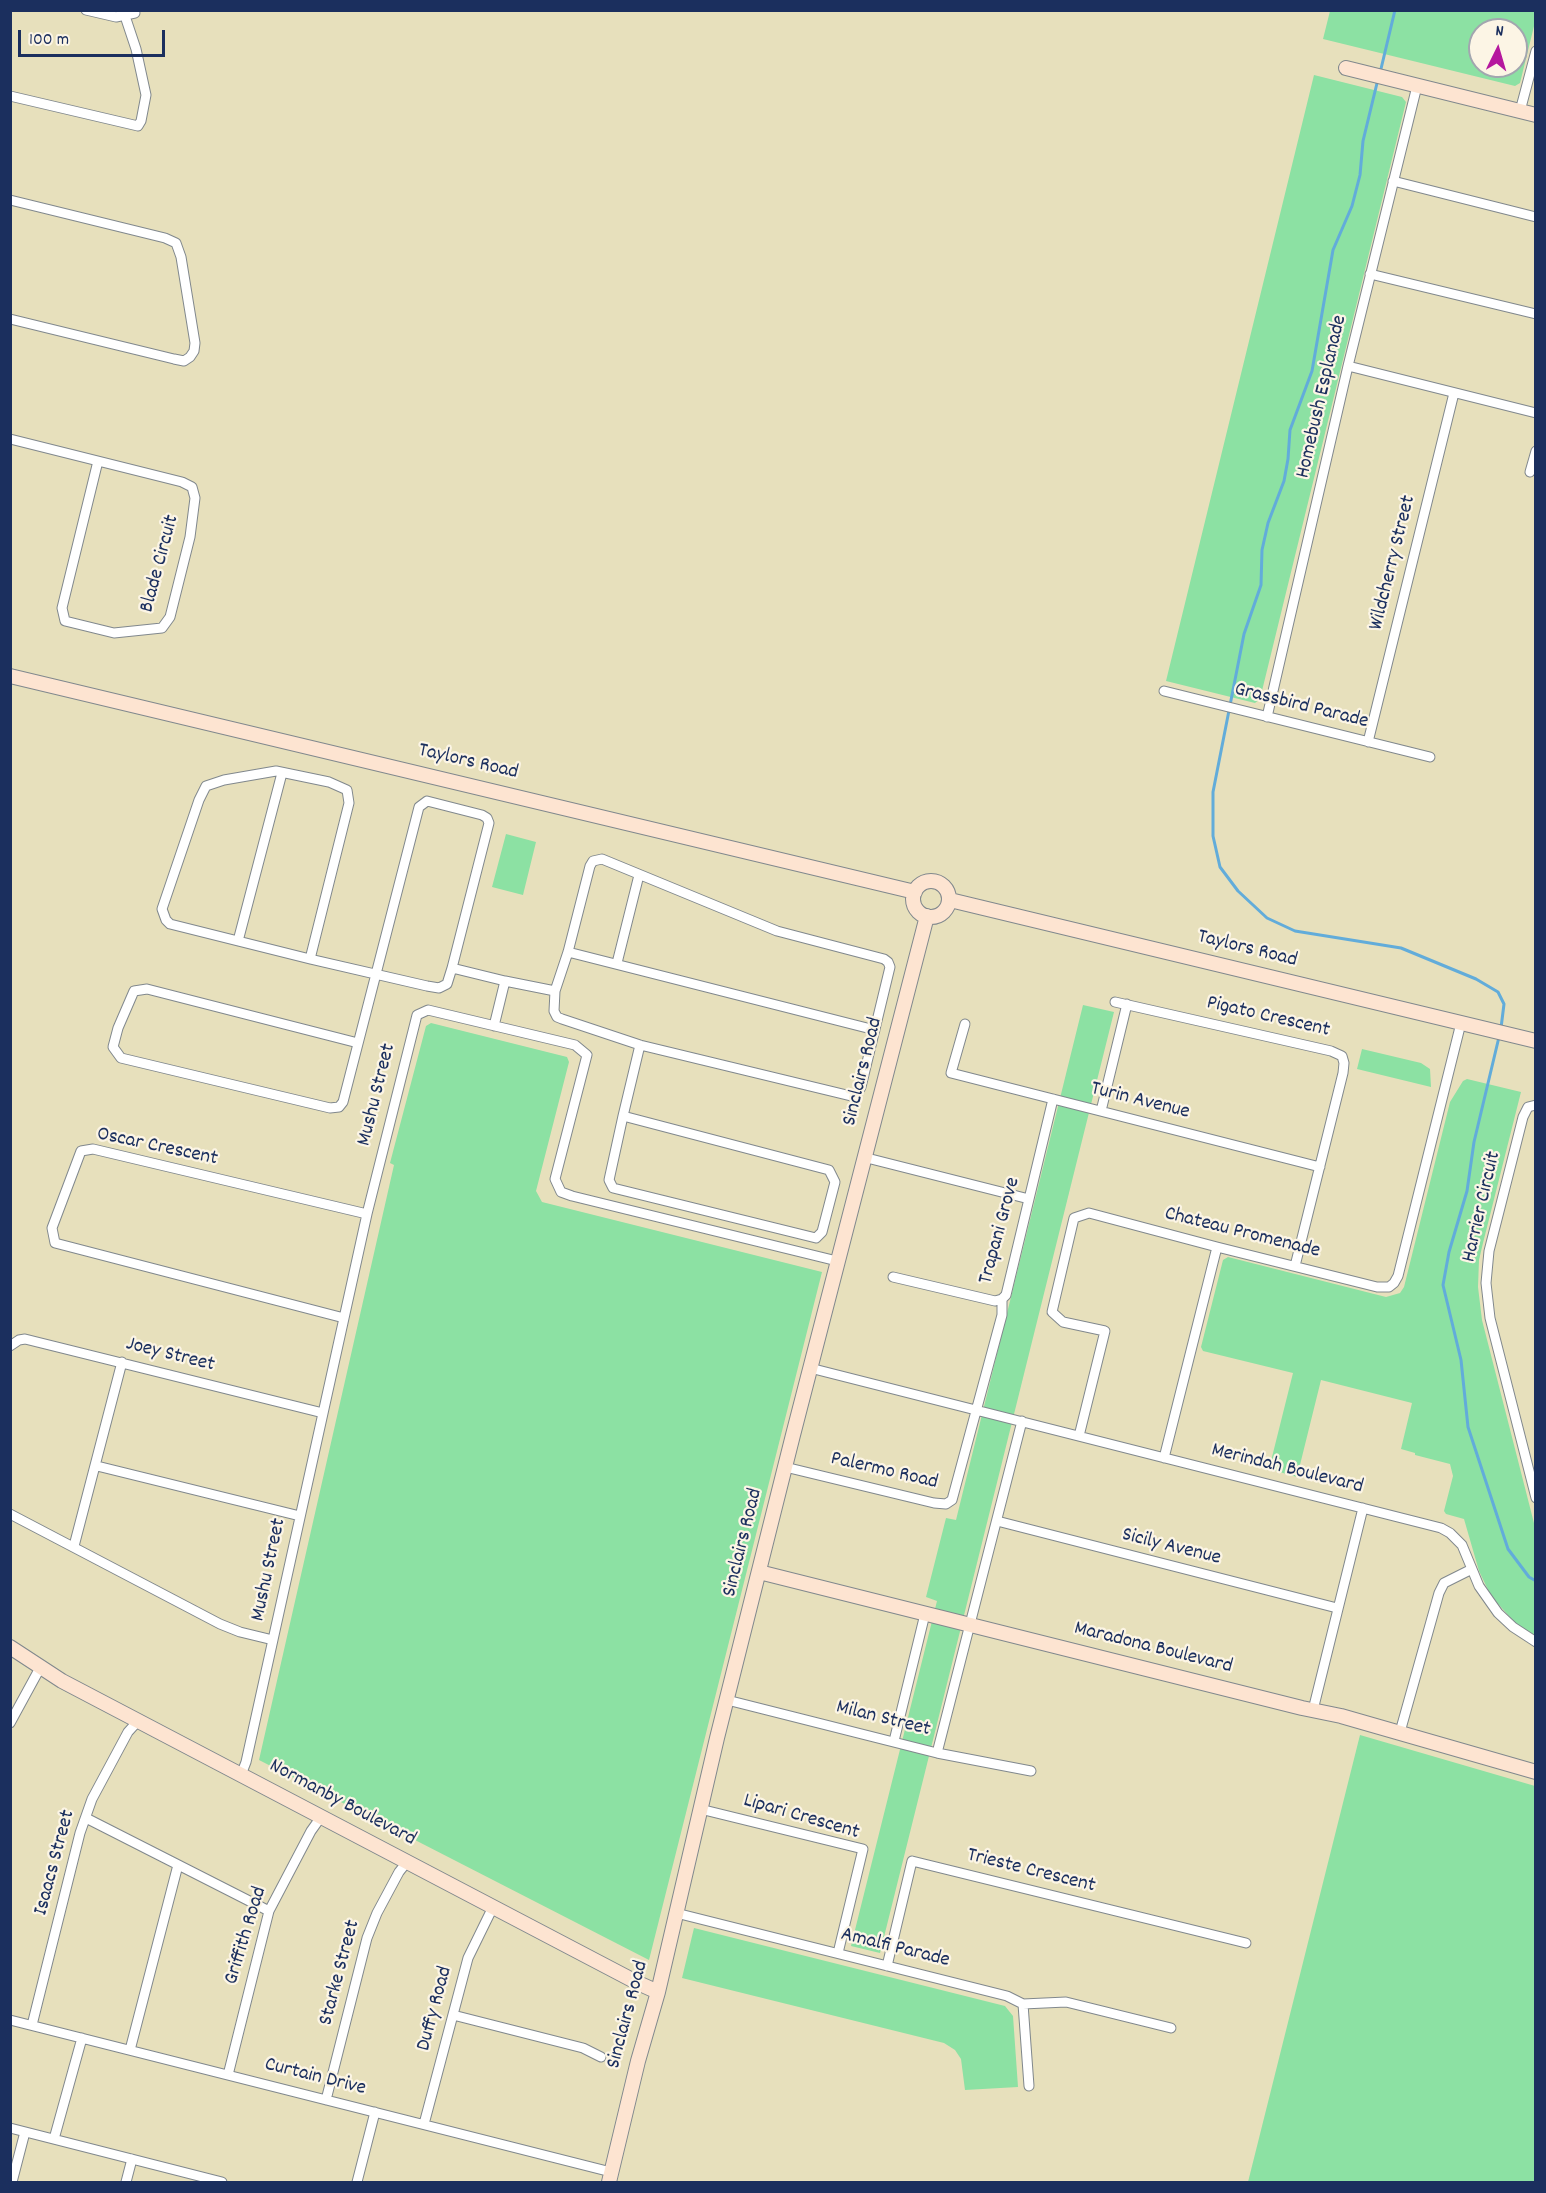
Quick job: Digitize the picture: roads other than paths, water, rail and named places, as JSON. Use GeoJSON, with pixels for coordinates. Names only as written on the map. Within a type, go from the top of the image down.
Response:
{"type":"FeatureCollection","features":[{"type":"Feature","properties":{"kind":"street"},"geometry":{"type":"LineString","coordinates":[[86,10],[116,17],[135,13]]}},
{"type":"Feature","properties":{"kind":"street"},"geometry":{"type":"LineString","coordinates":[[10,96],[138,126],[146,95],[136,48],[125,16]]}},
{"type":"Feature","properties":{"kind":"street"},"geometry":{"type":"LineString","coordinates":[[1520,111],[1536,51]]}},
{"type":"Feature","properties":{"kind":"street"},"geometry":{"type":"LineString","coordinates":[[1346,68],[1536,115]]}},
{"type":"Feature","properties":{"kind":"street","name":"Homebush Esplanade"},"geometry":{"type":"LineString","coordinates":[[1267,717],[1348,366],[1417,86]]}},
{"type":"Feature","properties":{"kind":"street"},"geometry":{"type":"LineString","coordinates":[[1393,181],[1536,217]]}},
{"type":"Feature","properties":{"kind":"street"},"geometry":{"type":"LineString","coordinates":[[10,200],[165,238],[176,243],[182,257],[195,343],[194,351],[184,361],[10,319]]}},
{"type":"Feature","properties":{"kind":"street"},"geometry":{"type":"LineString","coordinates":[[1370,274],[1536,314]]}},
{"type":"Feature","properties":{"kind":"street"},"geometry":{"type":"LineString","coordinates":[[1348,366],[1536,413]]}},
{"type":"Feature","properties":{"kind":"street","name":"Wildcherry Street"},"geometry":{"type":"LineString","coordinates":[[1368,742],[1454,393]]}},
{"type":"Feature","properties":{"kind":"street","name":"Blade Circuit"},"geometry":{"type":"LineString","coordinates":[[10,439],[98,460],[182,482],[192,487],[195,498],[190,537],[170,617],[162,628],[114,633],[65,621],[62,608],[98,460]]}},
{"type":"Feature","properties":{"kind":"street"},"geometry":{"type":"LineString","coordinates":[[1530,472],[1536,452]]}},
{"type":"Feature","properties":{"kind":"street","name":"Taylors Road"},"geometry":{"type":"LineString","coordinates":[[10,676],[915,892]]}},
{"type":"Feature","properties":{"kind":"street","name":"Grassbird Parade"},"geometry":{"type":"LineString","coordinates":[[1164,691],[1430,757]]}},
{"type":"Feature","properties":{"kind":"street"},"geometry":{"type":"LineString","coordinates":[[310,959],[349,803],[347,790],[329,782],[276,771],[224,780],[206,786],[199,800],[162,909],[170,924],[310,959],[376,974],[439,988],[447,984],[452,968],[489,823],[487,818],[428,801],[419,807],[376,974],[358,1043],[343,1102],[339,1107],[330,1108],[122,1058],[113,1047],[118,1028],[134,992],[147,989],[358,1043]]}},
{"type":"Feature","properties":{"kind":"street"},"geometry":{"type":"LineString","coordinates":[[238,941],[282,772]]}},
{"type":"Feature","properties":{"kind":"street"},"geometry":{"type":"LineString","coordinates":[[597,859],[608,860],[639,875],[791,936],[884,959],[888,962],[889,972],[861,1087],[856,1095],[851,1096],[640,1045],[557,1017],[553,1005],[555,991],[568,952],[593,861],[597,859]]}},
{"type":"Feature","properties":{"kind":"street"},"geometry":{"type":"LineString","coordinates":[[617,963],[639,875]]}},
{"type":"Feature","properties":{"kind":"street"},"geometry":{"type":"LineString","coordinates":[[937,881],[946,888],[950,900],[944,912],[933,917],[927,916],[917,909],[913,898],[915,892],[921,884],[937,881]]}},
{"type":"Feature","properties":{"kind":"street","name":"Taylors Road"},"geometry":{"type":"LineString","coordinates":[[950,900],[1536,1041]]}},
{"type":"Feature","properties":{"kind":"street","name":"Sinclairs Road"},"geometry":{"type":"LineString","coordinates":[[610,2177],[638,2061],[658,1992],[700,1809],[785,1467],[863,1157],[927,916]]}},
{"type":"Feature","properties":{"kind":"street"},"geometry":{"type":"LineString","coordinates":[[568,952],[875,1030]]}},
{"type":"Feature","properties":{"kind":"street"},"geometry":{"type":"LineString","coordinates":[[452,968],[555,991]]}},
{"type":"Feature","properties":{"kind":"street"},"geometry":{"type":"LineString","coordinates":[[494,1026],[505,981]]}},
{"type":"Feature","properties":{"kind":"street","name":"Pigato Crescent"},"geometry":{"type":"LineString","coordinates":[[1115,1002],[1320,1048],[1342,1056],[1343,1073],[1295,1266]]}},
{"type":"Feature","properties":{"kind":"street"},"geometry":{"type":"LineString","coordinates":[[1101,1111],[1127,1004]]}},
{"type":"Feature","properties":{"kind":"street","name":"Mushu Street"},"geometry":{"type":"LineString","coordinates":[[241,1775],[246,1762],[367,1214],[417,1016],[428,1010],[575,1045],[587,1055],[555,1179],[561,1191],[572,1196],[837,1261]]}},
{"type":"Feature","properties":{"kind":"street","name":"Chateau Promenade"},"geometry":{"type":"LineString","coordinates":[[1079,1436],[1105,1331],[1063,1322],[1052,1312],[1074,1218],[1089,1213],[1377,1287],[1389,1287],[1394,1283],[1461,1023]]}},
{"type":"Feature","properties":{"kind":"street","name":"Turin Avenue"},"geometry":{"type":"LineString","coordinates":[[965,1024],[951,1073],[1320,1167]]}},
{"type":"Feature","properties":{"kind":"street"},"geometry":{"type":"LineString","coordinates":[[623,1116],[829,1170],[835,1182],[822,1232],[816,1238],[613,1188],[609,1180],[623,1116],[640,1045]]}},
{"type":"Feature","properties":{"kind":"street","name":"Trapani Grove"},"geometry":{"type":"LineString","coordinates":[[893,1277],[995,1301],[1006,1295],[1053,1099]]}},
{"type":"Feature","properties":{"kind":"street","name":"Harrier Circuit"},"geometry":{"type":"LineString","coordinates":[[1536,1105],[1528,1107],[1523,1117],[1489,1251],[1486,1283],[1490,1318],[1532,1467],[1536,1498]]}},
{"type":"Feature","properties":{"kind":"street","name":"Oscar Crescent"},"geometry":{"type":"LineString","coordinates":[[344,1318],[54,1243],[52,1228],[81,1151],[93,1149],[367,1214]]}},
{"type":"Feature","properties":{"kind":"street"},"geometry":{"type":"LineString","coordinates":[[863,1157],[1029,1199]]}},
{"type":"Feature","properties":{"kind":"street"},"geometry":{"type":"LineString","coordinates":[[1164,1458],[1217,1247]]}},
{"type":"Feature","properties":{"kind":"street"},"geometry":{"type":"LineString","coordinates":[[977,1410],[1002,1315],[1002,1299]]}},
{"type":"Feature","properties":{"kind":"street","name":"Joey Street"},"geometry":{"type":"LineString","coordinates":[[11,1344],[25,1339],[323,1413]]}},
{"type":"Feature","properties":{"kind":"street"},"geometry":{"type":"LineString","coordinates":[[74,1546],[97,1466],[122,1362]]}},
{"type":"Feature","properties":{"kind":"street","name":"Merindah Boulevard"},"geometry":{"type":"LineString","coordinates":[[810,1368],[1432,1525],[1450,1533],[1465,1551],[1479,1586],[1498,1613],[1513,1627],[1536,1642]]}},
{"type":"Feature","properties":{"kind":"street","name":"Palermo Road"},"geometry":{"type":"LineString","coordinates":[[785,1467],[946,1504],[952,1500],[977,1410]]}},
{"type":"Feature","properties":{"kind":"street"},"geometry":{"type":"LineString","coordinates":[[937,1753],[1022,1421]]}},
{"type":"Feature","properties":{"kind":"street"},"geometry":{"type":"LineString","coordinates":[[97,1466],[300,1516]]}},
{"type":"Feature","properties":{"kind":"street"},"geometry":{"type":"LineString","coordinates":[[1313,1710],[1364,1508]]}},
{"type":"Feature","properties":{"kind":"street"},"geometry":{"type":"LineString","coordinates":[[10,1514],[220,1624],[240,1632],[273,1640]]}},
{"type":"Feature","properties":{"kind":"street","name":"Sicily Avenue"},"geometry":{"type":"LineString","coordinates":[[997,1521],[1337,1608]]}},
{"type":"Feature","properties":{"kind":"street"},"geometry":{"type":"LineString","coordinates":[[1400,1732],[1439,1593],[1444,1583],[1472,1569]]}},
{"type":"Feature","properties":{"kind":"street","name":"Maradona Boulevard"},"geometry":{"type":"LineString","coordinates":[[759,1572],[1400,1732],[1536,1772]]}},
{"type":"Feature","properties":{"kind":"street"},"geometry":{"type":"LineString","coordinates":[[894,1741],[925,1614]]}},
{"type":"Feature","properties":{"kind":"street","name":"Normanby Boulevard"},"geometry":{"type":"LineString","coordinates":[[10,1647],[40,1668],[138,1721],[658,1992]]}},
{"type":"Feature","properties":{"kind":"street"},"geometry":{"type":"LineString","coordinates":[[10,1723],[40,1668]]}},
{"type":"Feature","properties":{"kind":"street","name":"Milan Street"},"geometry":{"type":"LineString","coordinates":[[727,1700],[937,1753],[1031,1772]]}},
{"type":"Feature","properties":{"kind":"street","name":"Isaacs Street"},"geometry":{"type":"LineString","coordinates":[[32,2025],[80,1833],[92,1799],[128,1732],[138,1721]]}},
{"type":"Feature","properties":{"kind":"street","name":"Lipari Crescent"},"geometry":{"type":"LineString","coordinates":[[700,1809],[863,1849],[838,1953]]}},
{"type":"Feature","properties":{"kind":"street","name":"Griffith Road"},"geometry":{"type":"LineString","coordinates":[[228,2075],[269,1911],[312,1828],[321,1817]]}},
{"type":"Feature","properties":{"kind":"street"},"geometry":{"type":"LineString","coordinates":[[86,1818],[269,1911]]}},
{"type":"Feature","properties":{"kind":"street","name":"Trieste Crescent"},"geometry":{"type":"LineString","coordinates":[[887,1966],[912,1861],[1246,1943]]}},
{"type":"Feature","properties":{"kind":"street","name":"Starke Street"},"geometry":{"type":"LineString","coordinates":[[326,2100],[367,1938],[377,1913],[399,1872],[408,1862]]}},
{"type":"Feature","properties":{"kind":"street"},"geometry":{"type":"LineString","coordinates":[[129,2050],[178,1865]]}},
{"type":"Feature","properties":{"kind":"street","name":"Duffy Road"},"geometry":{"type":"LineString","coordinates":[[424,2124],[468,1958],[494,1907]]}},
{"type":"Feature","properties":{"kind":"street","name":"Amalfi Parade"},"geometry":{"type":"LineString","coordinates":[[676,1913],[1007,1996],[1023,2004]]}},
{"type":"Feature","properties":{"kind":"street"},"geometry":{"type":"LineString","coordinates":[[1029,2086],[1023,2004],[1066,2002],[1171,2028]]}},
{"type":"Feature","properties":{"kind":"street"},"geometry":{"type":"LineString","coordinates":[[453,2016],[583,2048],[601,2057]]}},
{"type":"Feature","properties":{"kind":"street","name":"Curtain Drive"},"geometry":{"type":"LineString","coordinates":[[10,2020],[424,2124],[610,2177]]}},
{"type":"Feature","properties":{"kind":"street"},"geometry":{"type":"LineString","coordinates":[[54,2139],[82,2038]]}},
{"type":"Feature","properties":{"kind":"street"},"geometry":{"type":"LineString","coordinates":[[357,2182],[375,2112]]}},
{"type":"Feature","properties":{"kind":"street"},"geometry":{"type":"LineString","coordinates":[[10,2128],[222,2182]]}},
{"type":"Feature","properties":{"kind":"street"},"geometry":{"type":"LineString","coordinates":[[12,2182],[25,2132]]}},
{"type":"Feature","properties":{"kind":"street"},"geometry":{"type":"LineString","coordinates":[[126,2182],[132,2159]]}},
{"type":"Feature","properties":{"kind":"waterway"},"geometry":{"type":"LineString","coordinates":[[1380,73],[1395,10]]}},
{"type":"Feature","properties":{"kind":"waterway"},"geometry":{"type":"LineString","coordinates":[[1378,79],[1363,141],[1360,175],[1352,206],[1333,250],[1312,371],[1290,430],[1284,481],[1268,523],[1262,550],[1261,585],[1244,634],[1213,792],[1213,836],[1220,867],[1238,891],[1267,918],[1295,931],[1401,948],[1476,979],[1498,992],[1504,1004],[1501,1028]]}},
{"type":"Feature","properties":{"kind":"waterway"},"geometry":{"type":"LineString","coordinates":[[1499,1037],[1474,1142],[1467,1191],[1449,1252],[1443,1285],[1461,1360],[1468,1427],[1508,1549],[1529,1577],[1536,1581]]}}]}
